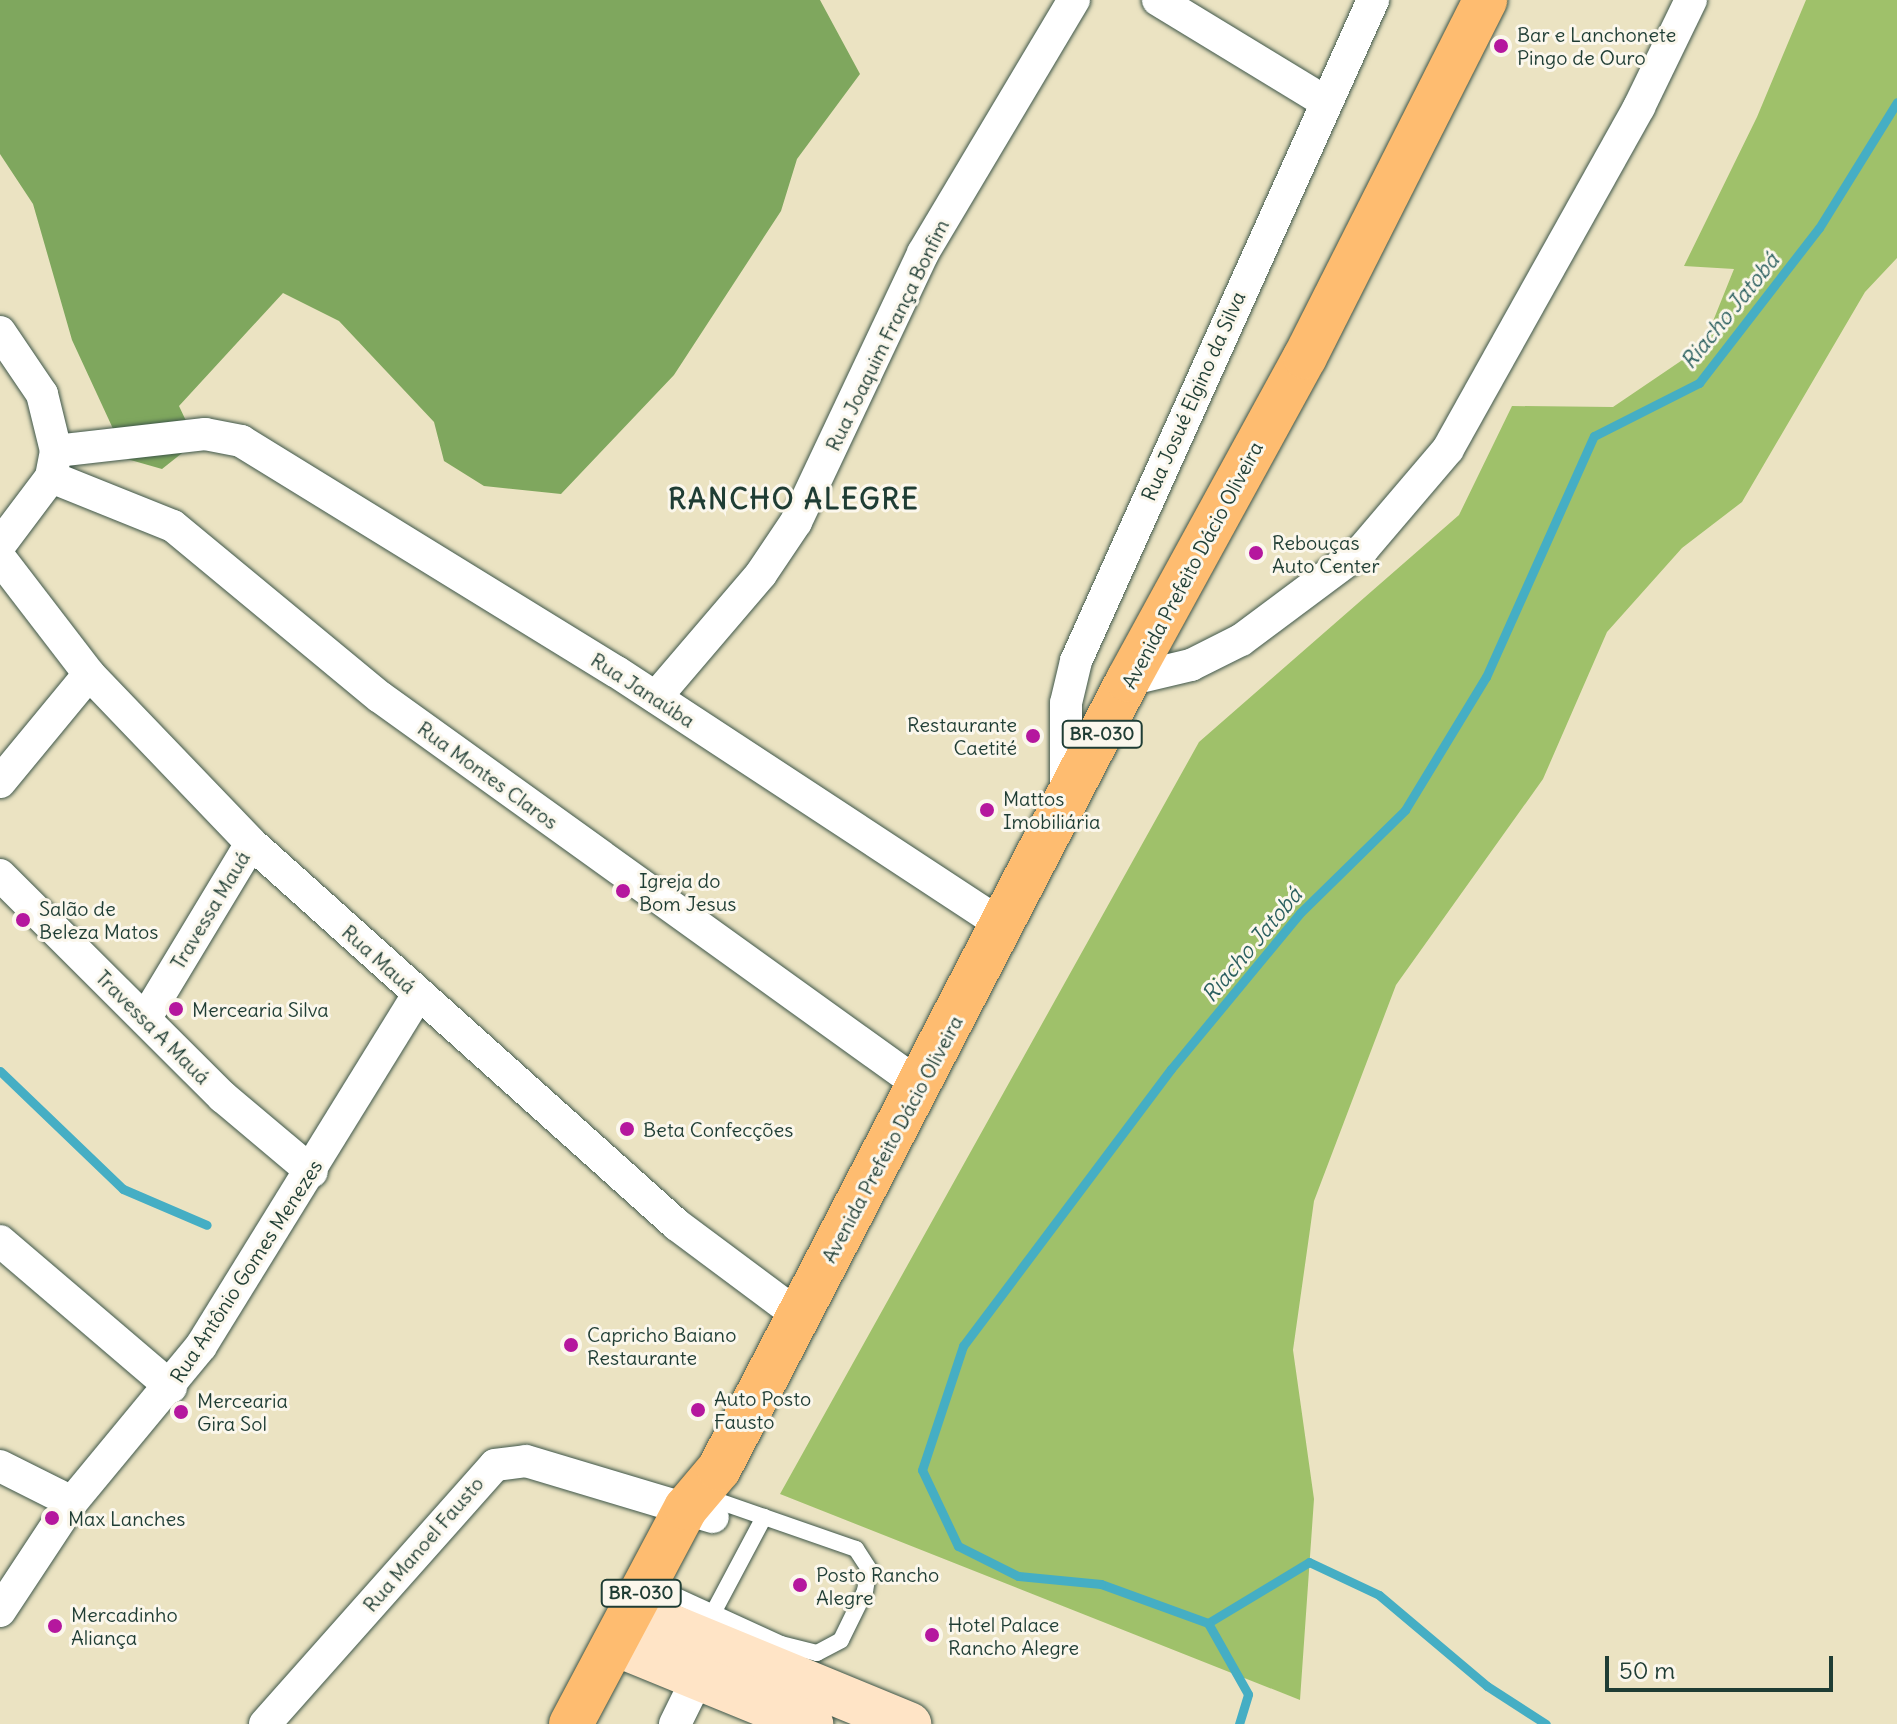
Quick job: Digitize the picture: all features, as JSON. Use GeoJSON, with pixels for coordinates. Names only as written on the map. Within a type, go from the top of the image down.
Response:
{"type":"FeatureCollection","features":[{"type":"Feature","properties":{"kind":"main road","name":"Avenida Prefeito Dácio Oliveira"},"geometry":{"type":"LineString","coordinates":[[604,1724],[644,1625],[799,1316],[1066,806],[1128,680],[1305,357],[1485,0]]}},
{"type":"Feature","properties":{"kind":"main road","name":"Avenida Prefeito Dácio Oliveira"},"geometry":{"type":"LineString","coordinates":[[571,1724],[644,1625]]}},
{"type":"Feature","properties":{"kind":"street","name":"Rua Joaquim França Bonfim"},"geometry":{"type":"LineString","coordinates":[[656,697],[761,574],[796,522],[923,253],[1074,0]]}},
{"type":"Feature","properties":{"kind":"street"},"geometry":{"type":"LineString","coordinates":[[1158,0],[1324,101]]}},
{"type":"Feature","properties":{"kind":"street","name":"Rua Josué Elgino da Silva"},"geometry":{"type":"LineString","coordinates":[[1066,806],[1066,703],[1076,661],[1324,101],[1373,0]]}},
{"type":"Feature","properties":{"kind":"street"},"geometry":{"type":"LineString","coordinates":[[1128,680],[1191,665],[1241,640],[1363,549],[1440,459],[1639,107],[1691,0]]}},
{"type":"Feature","properties":{"kind":"street"},"geometry":{"type":"LineString","coordinates":[[0,332],[42,394],[54,464],[0,545]]}},
{"type":"Feature","properties":{"kind":"street","name":"Rua Janaúba"},"geometry":{"type":"LineString","coordinates":[[54,464],[205,434],[241,441],[279,460],[656,697],[1003,926]]}},
{"type":"Feature","properties":{"kind":"street","name":"Rua Montes Claros"},"geometry":{"type":"LineString","coordinates":[[54,464],[173,526],[380,697],[921,1086]]}},
{"type":"Feature","properties":{"kind":"street","name":"Rua Mauá"},"geometry":{"type":"LineString","coordinates":[[0,558],[89,674],[251,843],[677,1225],[799,1316]]}},
{"type":"Feature","properties":{"kind":"street"},"geometry":{"type":"LineString","coordinates":[[0,782],[89,674]]}},
{"type":"Feature","properties":{"kind":"street","name":"Travessa Mauá"},"geometry":{"type":"LineString","coordinates":[[145,1019],[251,843]]}},
{"type":"Feature","properties":{"kind":"street","name":"Travessa A Mauá"},"geometry":{"type":"LineString","coordinates":[[0,875],[145,1019],[312,1172]]}},
{"type":"Feature","properties":{"kind":"street","name":"Rua Antônio Gomes Menezes"},"geometry":{"type":"LineString","coordinates":[[0,1611],[72,1502],[171,1387],[312,1172],[418,994]]}},
{"type":"Feature","properties":{"kind":"street"},"geometry":{"type":"LineString","coordinates":[[0,1241],[171,1387]]}},
{"type":"Feature","properties":{"kind":"street","name":"Rua Manoel Fausto"},"geometry":{"type":"LineString","coordinates":[[265,1724],[495,1465],[526,1461],[708,1499]]}},
{"type":"Feature","properties":{"kind":"street"},"geometry":{"type":"LineString","coordinates":[[0,1466],[72,1502]]}},
{"type":"Feature","properties":{"kind":"street"},"geometry":{"type":"LineString","coordinates":[[644,1625],[709,1644],[909,1724]]}},
{"type":"Feature","properties":{"kind":"street"},"geometry":{"type":"LineString","coordinates":[[675,1724],[709,1644]]}},
{"type":"Feature","properties":{"kind":"street"},"geometry":{"type":"LineString","coordinates":[[709,1644],[811,1724]]}},
{"type":"Feature","properties":{"kind":"lane"},"geometry":{"type":"LineString","coordinates":[[644,1625],[709,1644],[781,1644],[817,1653],[841,1640],[865,1591],[869,1569],[856,1549],[708,1499]]}},
{"type":"Feature","properties":{"kind":"lane"},"geometry":{"type":"LineString","coordinates":[[709,1644],[764,1517]]}},
{"type":"Feature","properties":{"kind":"green space"},"geometry":{"type":"Polygon","coordinates":[[[0,0],[820,0],[860,74],[797,159],[781,211],[674,375],[561,494],[484,486],[444,461],[434,422],[339,321],[283,293],[179,406],[196,442],[162,469],[127,459],[72,340],[33,204],[0,154],[0,0]]]}},
{"type":"Feature","properties":{"kind":"green space"},"geometry":{"type":"Polygon","coordinates":[[[1806,0],[1897,0],[1897,258],[1865,292],[1742,502],[1682,548],[1607,632],[1543,779],[1396,985],[1314,1201],[1293,1350],[1314,1499],[1300,1700],[780,1494],[1199,742],[1459,515],[1512,406],[1613,407],[1703,346],[1734,269],[1684,266],[1757,117],[1806,0]]]}},
{"type":"Feature","properties":{"kind":"waterway","name":"Riacho Jatobá"},"geometry":{"type":"LineString","coordinates":[[1239,1724],[1248,1694],[1208,1623],[1101,1584],[1018,1576],[958,1546],[922,1470],[963,1346],[1171,1069],[1300,913],[1405,810],[1486,677],[1594,436],[1699,383],[1819,228],[1897,102]]}},
{"type":"Feature","properties":{"kind":"waterway"},"geometry":{"type":"LineString","coordinates":[[0,1071],[123,1189],[207,1225]]}},
{"type":"Feature","properties":{"kind":"waterway"},"geometry":{"type":"LineString","coordinates":[[1208,1623],[1309,1562],[1379,1595],[1487,1686],[1546,1724]]}},
{"type":"Feature","properties":{"kind":"place","name":"Bar e Lanchonete Pingo de Ouro"},"geometry":{"type":"Point","coordinates":[1501,46]}},
{"type":"Feature","properties":{"kind":"place","name":"Rebouças Auto Center"},"geometry":{"type":"Point","coordinates":[1256,553]}},
{"type":"Feature","properties":{"kind":"place","name":"Restaurante Caetité"},"geometry":{"type":"Point","coordinates":[1033,736]}},
{"type":"Feature","properties":{"kind":"place","name":"Mattos Imobiliária"},"geometry":{"type":"Point","coordinates":[987,810]}},
{"type":"Feature","properties":{"kind":"place","name":"Igreja do Bom Jesus"},"geometry":{"type":"Point","coordinates":[623,891]}},
{"type":"Feature","properties":{"kind":"place","name":"Salão de Beleza Matos"},"geometry":{"type":"Point","coordinates":[23,920]}},
{"type":"Feature","properties":{"kind":"place","name":"Mercearia Silva"},"geometry":{"type":"Point","coordinates":[176,1009]}},
{"type":"Feature","properties":{"kind":"place","name":"Beta Confecções"},"geometry":{"type":"Point","coordinates":[627,1129]}},
{"type":"Feature","properties":{"kind":"place","name":"Capricho Baiano Restaurante"},"geometry":{"type":"Point","coordinates":[571,1345]}},
{"type":"Feature","properties":{"kind":"place","name":"Auto Posto Fausto"},"geometry":{"type":"Point","coordinates":[698,1410]}},
{"type":"Feature","properties":{"kind":"place","name":"Mercearia Gira Sol"},"geometry":{"type":"Point","coordinates":[181,1412]}},
{"type":"Feature","properties":{"kind":"place","name":"Max Lanches"},"geometry":{"type":"Point","coordinates":[52,1518]}},
{"type":"Feature","properties":{"kind":"place","name":"Posto Rancho Alegre"},"geometry":{"type":"Point","coordinates":[800,1585]}},
{"type":"Feature","properties":{"kind":"place","name":"Mercadinho Aliança"},"geometry":{"type":"Point","coordinates":[55,1626]}},
{"type":"Feature","properties":{"kind":"place","name":"Hotel Palace Rancho Alegre"},"geometry":{"type":"Point","coordinates":[932,1635]}},
{"type":"Feature","properties":{"kind":"district","name":"RANCHO ALEGRE"},"geometry":{"type":"Point","coordinates":[794,499]}}]}
